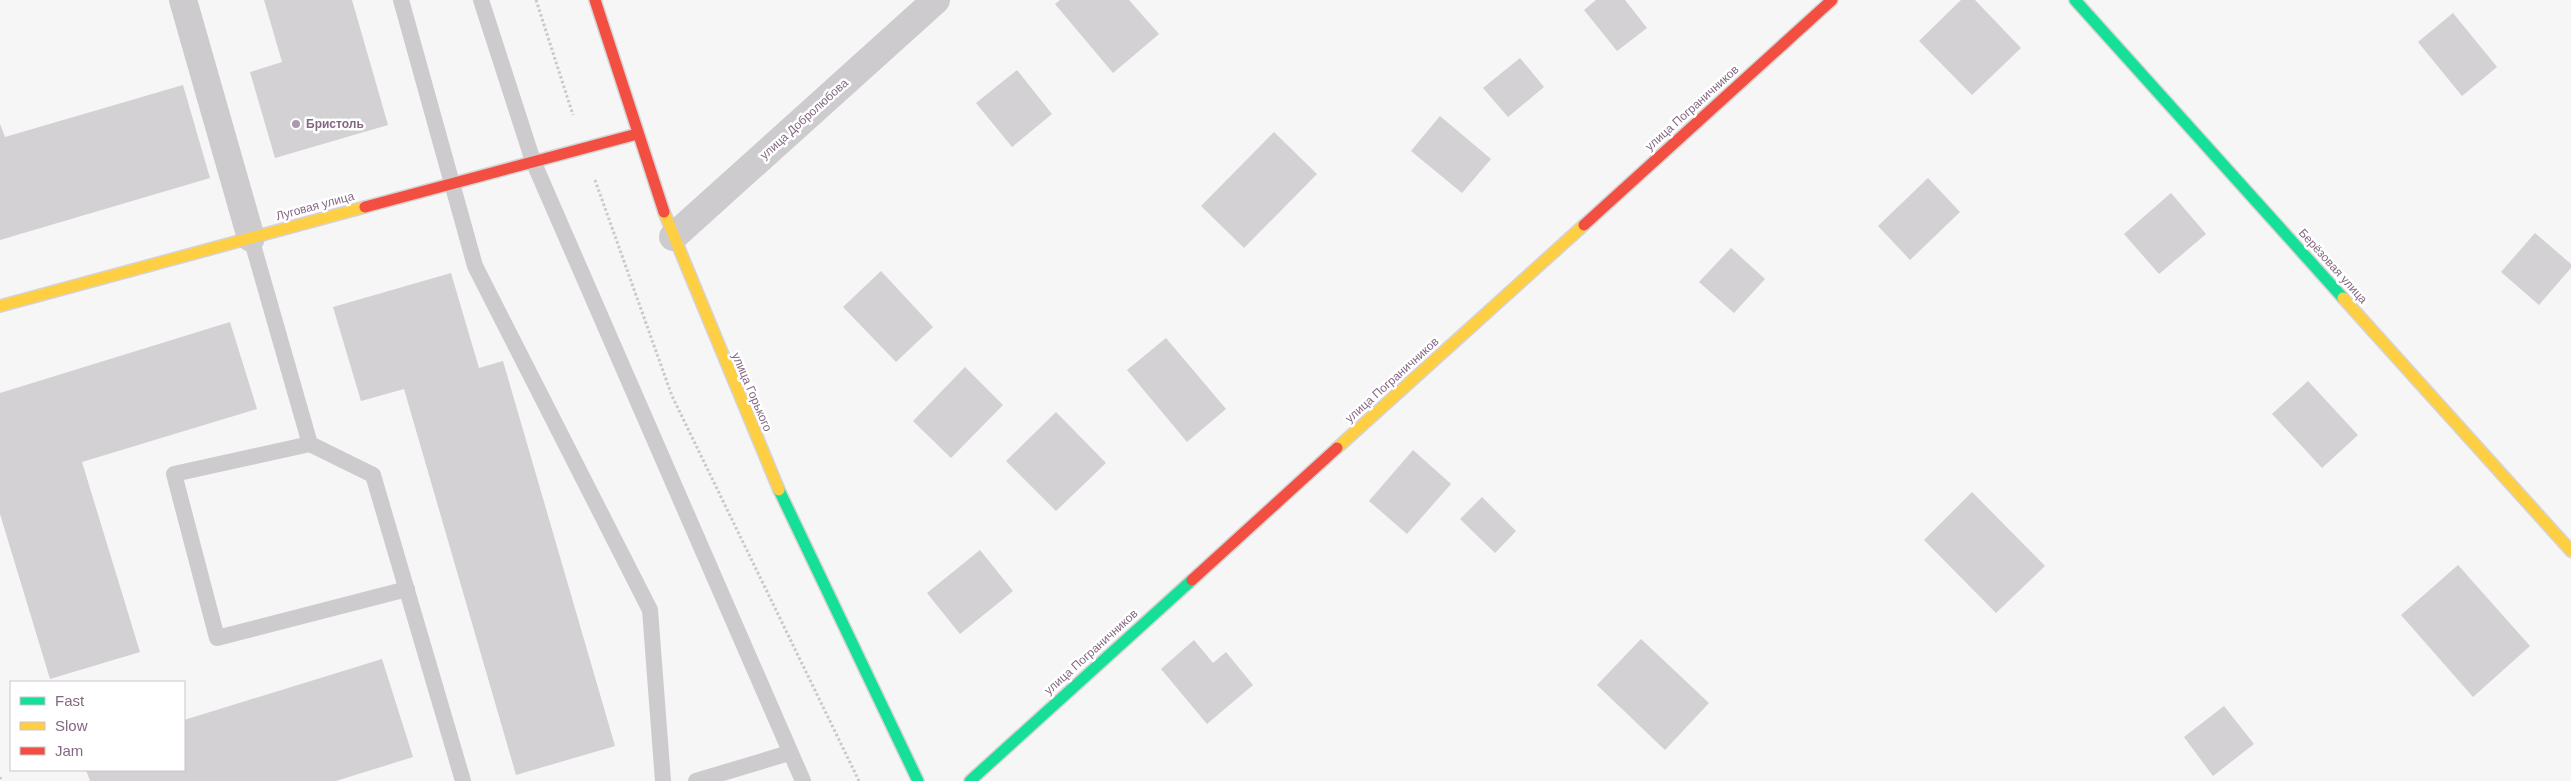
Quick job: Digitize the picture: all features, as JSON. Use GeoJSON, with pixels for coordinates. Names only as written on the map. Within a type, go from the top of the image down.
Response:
{"type":"FeatureCollection","features":[{"type":"Feature","properties":{"kind":"street"},"geometry":{"type":"LineString","coordinates":[[183,0],[250,238]]}},
{"type":"Feature","properties":{"kind":"street","name":"улица Горького"},"geometry":{"type":"LineString","coordinates":[[595,0],[672,238],[790,516],[918,781]]}},
{"type":"Feature","properties":{"kind":"street","name":"улица Добролюбова"},"geometry":{"type":"LineString","coordinates":[[672,238],[936,0]]}},
{"type":"Feature","properties":{"kind":"street","name":"улица Пограничников"},"geometry":{"type":"LineString","coordinates":[[970,781],[1832,0]]}},
{"type":"Feature","properties":{"kind":"street","name":"Берёзовая улица"},"geometry":{"type":"LineString","coordinates":[[2075,0],[2571,551]]}},
{"type":"Feature","properties":{"kind":"street","name":"Луговая улица"},"geometry":{"type":"LineString","coordinates":[[0,306],[637,134]]}},
{"type":"Feature","properties":{"kind":"lane"},"geometry":{"type":"LineString","coordinates":[[401,0],[450,184],[475,266],[650,610],[663,781]]}},
{"type":"Feature","properties":{"kind":"lane"},"geometry":{"type":"LineString","coordinates":[[481,0],[532,161],[789,753],[803,781]]}},
{"type":"Feature","properties":{"kind":"lane"},"geometry":{"type":"LineString","coordinates":[[250,238],[310,444]]}},
{"type":"Feature","properties":{"kind":"lane"},"geometry":{"type":"LineString","coordinates":[[407,588],[217,638],[174,474],[310,444],[373,475],[407,588],[463,781]]}},
{"type":"Feature","properties":{"kind":"lane"},"geometry":{"type":"LineString","coordinates":[[696,781],[789,753]]}},
{"type":"Feature","properties":{"kind":"path"},"geometry":{"type":"LineString","coordinates":[[536,0],[584,148],[672,396],[858,781]]}},
{"type":"Feature","properties":{"kind":"path"},"geometry":{"type":"LineString","coordinates":[[0,777],[1,781]]}},
{"type":"Feature","properties":{"kind":"building"},"geometry":{"type":"Polygon","coordinates":[[[264,0],[352,0],[388,125],[275,158],[250,72],[282,62],[264,0]]]}},
{"type":"Feature","properties":{"kind":"building"},"geometry":{"type":"Polygon","coordinates":[[[1060,0],[1129,0],[1159,34],[1113,73],[1055,4],[1060,0]]]}},
{"type":"Feature","properties":{"kind":"building"},"geometry":{"type":"Polygon","coordinates":[[[1596,0],[1625,0],[1647,28],[1617,51],[1584,10],[1596,0]]]}},
{"type":"Feature","properties":{"kind":"building"},"geometry":{"type":"Polygon","coordinates":[[[1961,0],[1975,0],[2021,48],[1972,95],[1919,41],[1961,0]]]}},
{"type":"Feature","properties":{"kind":"building"},"geometry":{"type":"Polygon","coordinates":[[[2453,13],[2497,67],[2462,96],[2418,42],[2453,13]]]}},
{"type":"Feature","properties":{"kind":"building"},"geometry":{"type":"Polygon","coordinates":[[[1520,58],[1544,87],[1508,117],[1483,88],[1520,58]]]}},
{"type":"Feature","properties":{"kind":"building"},"geometry":{"type":"Polygon","coordinates":[[[1017,70],[1052,114],[1012,147],[976,103],[1017,70]]]}},
{"type":"Feature","properties":{"kind":"building"},"geometry":{"type":"Polygon","coordinates":[[[183,85],[210,178],[0,240],[0,124],[5,137],[183,85]]]}},
{"type":"Feature","properties":{"kind":"building"},"geometry":{"type":"Polygon","coordinates":[[[1440,116],[1491,159],[1462,193],[1411,151],[1440,116]]]}},
{"type":"Feature","properties":{"kind":"building"},"geometry":{"type":"Polygon","coordinates":[[[1274,132],[1317,174],[1244,248],[1201,206],[1274,132]]]}},
{"type":"Feature","properties":{"kind":"building"},"geometry":{"type":"Polygon","coordinates":[[[1928,178],[1960,212],[1910,260],[1878,226],[1928,178]]]}},
{"type":"Feature","properties":{"kind":"building"},"geometry":{"type":"Polygon","coordinates":[[[2171,193],[2206,234],[2159,274],[2124,234],[2171,193]]]}},
{"type":"Feature","properties":{"kind":"building"},"geometry":{"type":"Polygon","coordinates":[[[2535,233],[2571,264],[2571,268],[2539,305],[2501,272],[2535,233]]]}},
{"type":"Feature","properties":{"kind":"building"},"geometry":{"type":"Polygon","coordinates":[[[1731,248],[1765,279],[1734,313],[1699,282],[1731,248]]]}},
{"type":"Feature","properties":{"kind":"building"},"geometry":{"type":"Polygon","coordinates":[[[881,271],[933,327],[896,362],[843,307],[881,271]]]}},
{"type":"Feature","properties":{"kind":"building"},"geometry":{"type":"Polygon","coordinates":[[[451,273],[479,368],[503,361],[615,746],[516,775],[404,389],[361,401],[333,307],[451,273]]]}},
{"type":"Feature","properties":{"kind":"building"},"geometry":{"type":"Polygon","coordinates":[[[230,322],[257,409],[82,462],[140,652],[50,679],[0,514],[0,393],[230,322]]]}},
{"type":"Feature","properties":{"kind":"building"},"geometry":{"type":"Polygon","coordinates":[[[1166,338],[1226,409],[1187,442],[1127,370],[1166,338]]]}},
{"type":"Feature","properties":{"kind":"building"},"geometry":{"type":"Polygon","coordinates":[[[965,367],[1003,405],[951,458],[913,421],[965,367]]]}},
{"type":"Feature","properties":{"kind":"building"},"geometry":{"type":"Polygon","coordinates":[[[2308,381],[2358,435],[2322,468],[2272,414],[2308,381]]]}},
{"type":"Feature","properties":{"kind":"building"},"geometry":{"type":"Polygon","coordinates":[[[1056,412],[1106,463],[1056,511],[1006,461],[1056,412]]]}},
{"type":"Feature","properties":{"kind":"building"},"geometry":{"type":"Polygon","coordinates":[[[1413,450],[1451,484],[1407,534],[1369,501],[1413,450]]]}},
{"type":"Feature","properties":{"kind":"building"},"geometry":{"type":"Polygon","coordinates":[[[1972,492],[2045,566],[1996,613],[1924,540],[1972,492]]]}},
{"type":"Feature","properties":{"kind":"building"},"geometry":{"type":"Polygon","coordinates":[[[1482,497],[1516,531],[1495,553],[1460,519],[1482,497]]]}},
{"type":"Feature","properties":{"kind":"building"},"geometry":{"type":"Polygon","coordinates":[[[980,550],[1013,591],[960,634],[927,593],[980,550]]]}},
{"type":"Feature","properties":{"kind":"building"},"geometry":{"type":"Polygon","coordinates":[[[2458,565],[2530,646],[2473,697],[2401,615],[2458,565]]]}},
{"type":"Feature","properties":{"kind":"building"},"geometry":{"type":"Polygon","coordinates":[[[1641,639],[1709,703],[1665,750],[1597,685],[1641,639]]]}},
{"type":"Feature","properties":{"kind":"building"},"geometry":{"type":"Polygon","coordinates":[[[1194,640],[1213,663],[1226,652],[1253,685],[1207,724],[1161,669],[1194,640]]]}},
{"type":"Feature","properties":{"kind":"building"},"geometry":{"type":"Polygon","coordinates":[[[382,659],[413,757],[336,781],[90,781],[86,771],[185,771],[185,720],[382,659]]]}},
{"type":"Feature","properties":{"kind":"building"},"geometry":{"type":"Polygon","coordinates":[[[2224,706],[2254,744],[2213,776],[2184,737],[2224,706]]]}},
{"type":"Feature","properties":{"kind":"traffic: fast"},"geometry":{"type":"LineString","coordinates":[[2075,0],[2343,298]]}},
{"type":"Feature","properties":{"kind":"traffic: fast"},"geometry":{"type":"LineString","coordinates":[[779,490],[918,781]]}},
{"type":"Feature","properties":{"kind":"traffic: fast"},"geometry":{"type":"LineString","coordinates":[[970,781],[1192,580]]}},
{"type":"Feature","properties":{"kind":"traffic: slow"},"geometry":{"type":"LineString","coordinates":[[0,306],[365,207]]}},
{"type":"Feature","properties":{"kind":"traffic: slow"},"geometry":{"type":"LineString","coordinates":[[664,212],[779,490]]}},
{"type":"Feature","properties":{"kind":"traffic: slow"},"geometry":{"type":"LineString","coordinates":[[1337,448],[1584,225]]}},
{"type":"Feature","properties":{"kind":"traffic: slow"},"geometry":{"type":"LineString","coordinates":[[2343,298],[2571,551]]}},
{"type":"Feature","properties":{"kind":"traffic: jam"},"geometry":{"type":"LineString","coordinates":[[595,0],[664,212]]}},
{"type":"Feature","properties":{"kind":"traffic: jam"},"geometry":{"type":"LineString","coordinates":[[1584,225],[1832,0]]}},
{"type":"Feature","properties":{"kind":"traffic: jam"},"geometry":{"type":"LineString","coordinates":[[365,207],[637,134]]}},
{"type":"Feature","properties":{"kind":"traffic: jam"},"geometry":{"type":"LineString","coordinates":[[1192,580],[1337,448]]}},
{"type":"Feature","properties":{"kind":"place","name":"Бристоль"},"geometry":{"type":"Point","coordinates":[296,124]}}]}
